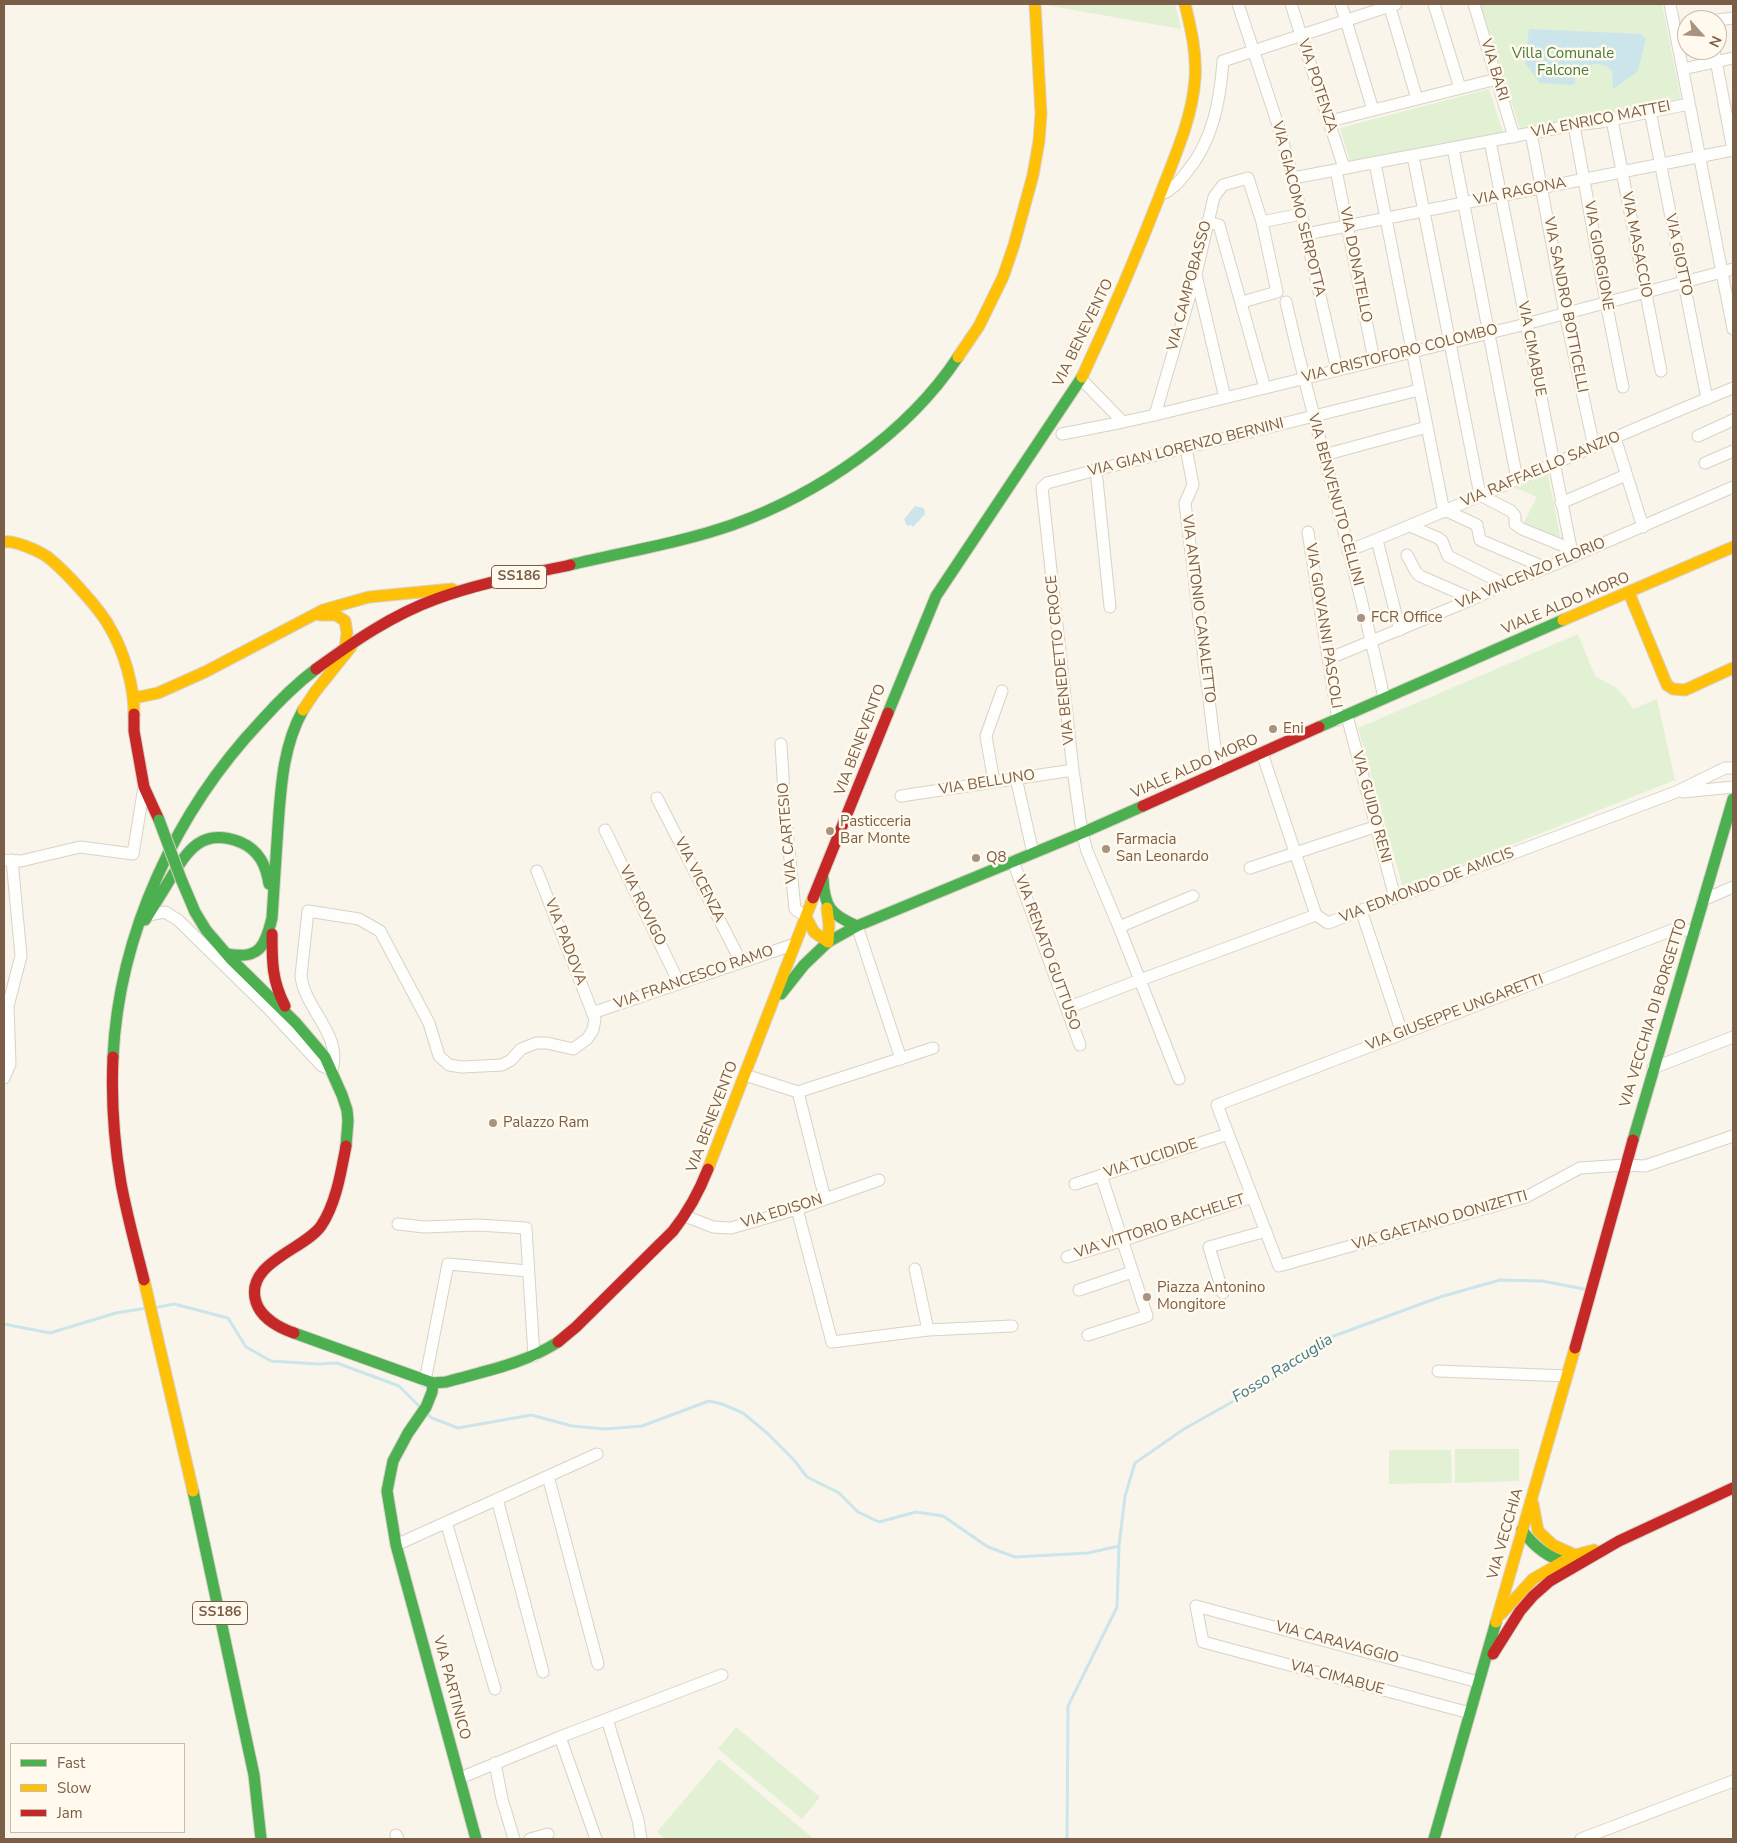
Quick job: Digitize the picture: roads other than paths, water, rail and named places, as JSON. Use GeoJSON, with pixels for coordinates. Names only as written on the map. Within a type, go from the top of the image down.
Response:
{"type":"FeatureCollection","features":[{"type":"Feature","properties":{"kind":"main road","name":"SS186"},"geometry":{"type":"LineString","coordinates":[[261,1839],[254,1775],[170,1388],[119,1174],[113,1112],[113,1054],[119,1001],[136,936],[164,860],[196,803],[250,731],[300,682],[376,627],[434,600],[471,588],[733,525],[790,502],[841,471],[894,430],[938,384],[981,322],[999,288],[1012,250],[1028,195],[1040,128],[1035,4]]}},
{"type":"Feature","properties":{"kind":"main road","name":"VIA BENEVENTO"},"geometry":{"type":"LineString","coordinates":[[429,1382],[446,1382],[509,1366],[543,1352],[560,1341],[649,1256],[685,1216],[700,1190],[795,944],[936,596],[1081,379],[1127,278],[1160,195],[1188,116],[1195,78],[1194,51],[1185,4]]}},
{"type":"Feature","properties":{"kind":"main road"},"geometry":{"type":"LineString","coordinates":[[5,539],[49,558],[83,593],[109,625],[128,670],[134,698],[134,731],[144,787],[159,820],[193,909],[205,930],[227,954],[259,968],[273,980],[290,1016]]}},
{"type":"Feature","properties":{"kind":"main road","name":"VIALE ALDO MORO"},"geometry":{"type":"LineString","coordinates":[[772,1005],[804,965],[828,942],[857,926],[1082,833],[1384,698],[1733,547]]}},
{"type":"Feature","properties":{"kind":"main road"},"geometry":{"type":"LineString","coordinates":[[134,698],[158,694],[323,610],[369,597],[471,588]]}},
{"type":"Feature","properties":{"kind":"main road"},"geometry":{"type":"LineString","coordinates":[[1629,593],[1667,685],[1674,689],[1685,690],[1733,668]]}},
{"type":"Feature","properties":{"kind":"main road"},"geometry":{"type":"LineString","coordinates":[[300,623],[330,614],[342,618],[347,624],[348,633],[345,648]]}},
{"type":"Feature","properties":{"kind":"main road"},"geometry":{"type":"LineString","coordinates":[[227,954],[238,957],[250,956],[261,950],[268,937],[272,918],[281,787],[284,761],[290,739],[307,703],[356,641]]}},
{"type":"Feature","properties":{"kind":"main road","name":"VIA VECCHIA DI BORGETTO"},"geometry":{"type":"LineString","coordinates":[[1606,1237],[1653,1068],[1733,799]]}},
{"type":"Feature","properties":{"kind":"main road"},"geometry":{"type":"LineString","coordinates":[[136,936],[185,854],[194,846],[203,841],[218,838],[247,845],[260,856],[266,866],[268,876],[272,918],[259,968],[290,1016],[326,1059],[346,1102],[348,1120],[346,1140],[330,1206],[322,1224],[312,1237],[300,1246],[272,1261],[263,1270],[257,1279],[254,1294],[256,1305],[281,1328],[429,1382]]}},
{"type":"Feature","properties":{"kind":"main road"},"geometry":{"type":"LineString","coordinates":[[806,917],[812,930],[818,937],[828,942],[830,918],[823,893],[823,874]]}},
{"type":"Feature","properties":{"kind":"main road"},"geometry":{"type":"LineString","coordinates":[[827,908],[835,916],[857,926]]}},
{"type":"Feature","properties":{"kind":"main road","name":"VIA VECCHIA"},"geometry":{"type":"LineString","coordinates":[[1434,1839],[1606,1237]]}},
{"type":"Feature","properties":{"kind":"main road","name":"VIA PARTINICO"},"geometry":{"type":"LineString","coordinates":[[429,1382],[432,1392],[424,1411],[408,1433],[393,1461],[387,1491],[396,1545],[476,1839]]}},
{"type":"Feature","properties":{"kind":"main road"},"geometry":{"type":"LineString","coordinates":[[1497,1619],[1517,1594],[1533,1579],[1562,1562],[1577,1559],[1733,1488]]}},
{"type":"Feature","properties":{"kind":"main road"},"geometry":{"type":"LineString","coordinates":[[1533,1494],[1533,1510],[1538,1531],[1553,1546],[1577,1559]]}},
{"type":"Feature","properties":{"kind":"main road"},"geometry":{"type":"LineString","coordinates":[[1522,1530],[1534,1547],[1562,1562]]}},
{"type":"Feature","properties":{"kind":"main road"},"geometry":{"type":"LineString","coordinates":[[1478,1682],[1501,1639],[1520,1611],[1540,1590],[1577,1559]]}},
{"type":"Feature","properties":{"kind":"street","name":"VIA GIACOMO SERPOTTA"},"geometry":{"type":"LineString","coordinates":[[1238,4],[1278,125],[1293,178],[1337,370]]}},
{"type":"Feature","properties":{"kind":"street","name":"VIA POTENZA"},"geometry":{"type":"LineString","coordinates":[[1291,4],[1330,121],[1340,169]]}},
{"type":"Feature","properties":{"kind":"street"},"geometry":{"type":"LineString","coordinates":[[1341,4],[1373,110]]}},
{"type":"Feature","properties":{"kind":"street"},"geometry":{"type":"LineString","coordinates":[[1160,195],[1172,190],[1188,171],[1200,154],[1209,136],[1216,113],[1223,61],[1252,50],[1392,4],[1417,99]]}},
{"type":"Feature","properties":{"kind":"street"},"geometry":{"type":"LineString","coordinates":[[1434,4],[1460,88]]}},
{"type":"Feature","properties":{"kind":"street","name":"VIA BARI"},"geometry":{"type":"LineString","coordinates":[[1474,4],[1514,136]]}},
{"type":"Feature","properties":{"kind":"street"},"geometry":{"type":"LineString","coordinates":[[1670,4],[1700,156],[1728,270],[1733,329]]}},
{"type":"Feature","properties":{"kind":"street"},"geometry":{"type":"LineString","coordinates":[[1683,69],[1733,58]]}},
{"type":"Feature","properties":{"kind":"street"},"geometry":{"type":"LineString","coordinates":[[1716,62],[1733,150]]}},
{"type":"Feature","properties":{"kind":"street"},"geometry":{"type":"LineString","coordinates":[[1330,121],[1497,78]]}},
{"type":"Feature","properties":{"kind":"street","name":"VIA ENRICO MATTEI"},"geometry":{"type":"LineString","coordinates":[[1293,178],[1574,125],[1612,120],[1689,104]]}},
{"type":"Feature","properties":{"kind":"street","name":"VIA GIOTTO"},"geometry":{"type":"LineString","coordinates":[[1650,111],[1707,399]]}},
{"type":"Feature","properties":{"kind":"street","name":"VIA MASACCIO"},"geometry":{"type":"LineString","coordinates":[[1612,120],[1661,371]]}},
{"type":"Feature","properties":{"kind":"street","name":"VIA GIORGIONE"},"geometry":{"type":"LineString","coordinates":[[1574,125],[1606,302],[1624,387]]}},
{"type":"Feature","properties":{"kind":"street","name":"VIA SANDRO BOTTICELLI"},"geometry":{"type":"LineString","coordinates":[[1531,133],[1565,313],[1594,447]]}},
{"type":"Feature","properties":{"kind":"street","name":"VIA CIMABUE"},"geometry":{"type":"LineString","coordinates":[[1490,141],[1572,553]]}},
{"type":"Feature","properties":{"kind":"street"},"geometry":{"type":"LineString","coordinates":[[1453,148],[1517,479]]}},
{"type":"Feature","properties":{"kind":"street","name":"VIA RAGONA"},"geometry":{"type":"LineString","coordinates":[[1306,234],[1733,150]]}},
{"type":"Feature","properties":{"kind":"street"},"geometry":{"type":"LineString","coordinates":[[1412,156],[1480,495],[1511,510],[1515,516],[1515,524],[1522,529],[1572,553]]}},
{"type":"Feature","properties":{"kind":"street"},"geometry":{"type":"LineString","coordinates":[[1375,163],[1411,352],[1446,512],[1477,525],[1480,540],[1546,568]]}},
{"type":"Feature","properties":{"kind":"street","name":"VIA DONATELLO"},"geometry":{"type":"LineString","coordinates":[[1340,169],[1347,226],[1374,360]]}},
{"type":"Feature","properties":{"kind":"street","name":"VIA CAMPOBASSO"},"geometry":{"type":"LineString","coordinates":[[1155,415],[1196,274],[1214,197],[1223,185],[1248,178],[1262,222]]}},
{"type":"Feature","properties":{"kind":"street"},"geometry":{"type":"LineString","coordinates":[[1242,302],[1277,292],[1262,222],[1301,214]]}},
{"type":"Feature","properties":{"kind":"street"},"geometry":{"type":"LineString","coordinates":[[1207,222],[1220,225],[1265,388]]}},
{"type":"Feature","properties":{"kind":"street","name":"VIA CRISTOFORO COLOMBO"},"geometry":{"type":"LineString","coordinates":[[1062,434],[1155,415],[1489,333],[1728,270]]}},
{"type":"Feature","properties":{"kind":"street"},"geometry":{"type":"LineString","coordinates":[[1196,274],[1225,398]]}},
{"type":"Feature","properties":{"kind":"street","name":"VIA BENVENUTO CELLINI"},"geometry":{"type":"LineString","coordinates":[[1286,302],[1303,378],[1372,641],[1384,698]]}},
{"type":"Feature","properties":{"kind":"street"},"geometry":{"type":"LineString","coordinates":[[1081,379],[1123,422]]}},
{"type":"Feature","properties":{"kind":"street","name":"VIA RAFFAELLO SANZIO"},"geometry":{"type":"LineString","coordinates":[[1348,551],[1446,512],[1554,463],[1733,388]]}},
{"type":"Feature","properties":{"kind":"street","name":"VIA GIAN LORENZO BERNINI"},"geometry":{"type":"LineString","coordinates":[[1042,488],[1047,483],[1096,470],[1419,390]]}},
{"type":"Feature","properties":{"kind":"street"},"geometry":{"type":"LineString","coordinates":[[1698,436],[1733,420]]}},
{"type":"Feature","properties":{"kind":"street"},"geometry":{"type":"LineString","coordinates":[[1324,455],[1427,427]]}},
{"type":"Feature","properties":{"kind":"street"},"geometry":{"type":"LineString","coordinates":[[1615,438],[1643,527]]}},
{"type":"Feature","properties":{"kind":"street","name":"VIA ANTONIO CANALETTO"},"geometry":{"type":"LineString","coordinates":[[1186,448],[1193,485],[1185,503],[1218,773]]}},
{"type":"Feature","properties":{"kind":"street"},"geometry":{"type":"LineString","coordinates":[[1705,463],[1733,451]]}},
{"type":"Feature","properties":{"kind":"street"},"geometry":{"type":"LineString","coordinates":[[1096,470],[1110,607]]}},
{"type":"Feature","properties":{"kind":"street"},"geometry":{"type":"LineString","coordinates":[[1561,503],[1626,475]]}},
{"type":"Feature","properties":{"kind":"street","name":"VIA VINCENZO FLORIO"},"geometry":{"type":"LineString","coordinates":[[1328,658],[1400,630],[1504,584],[1546,568],[1572,553],[1643,527],[1733,487]]}},
{"type":"Feature","properties":{"kind":"street","name":"VIA BENEDETTO CROCE"},"geometry":{"type":"LineString","coordinates":[[1042,488],[1073,770],[1082,833],[1087,851],[1179,1079]]}},
{"type":"Feature","properties":{"kind":"street"},"geometry":{"type":"LineString","coordinates":[[1410,526],[1442,541],[1448,556],[1504,584]]}},
{"type":"Feature","properties":{"kind":"street","name":"VIA GIOVANNI PASCOLI"},"geometry":{"type":"LineString","coordinates":[[1308,532],[1328,658],[1342,718]]}},
{"type":"Feature","properties":{"kind":"street"},"geometry":{"type":"LineString","coordinates":[[1377,540],[1400,630]]}},
{"type":"Feature","properties":{"kind":"street"},"geometry":{"type":"LineString","coordinates":[[1407,555],[1420,576],[1473,599]]}},
{"type":"Feature","properties":{"kind":"street"},"geometry":{"type":"LineString","coordinates":[[994,782],[986,736],[1002,691]]}},
{"type":"Feature","properties":{"kind":"street","name":"VIA GUIDO RENI"},"geometry":{"type":"LineString","coordinates":[[1342,718],[1376,826],[1394,898]]}},
{"type":"Feature","properties":{"kind":"street","name":"VIA CARTESIO"},"geometry":{"type":"LineString","coordinates":[[781,744],[785,810],[796,909],[806,917]]}},
{"type":"Feature","properties":{"kind":"street"},"geometry":{"type":"LineString","coordinates":[[1262,754],[1316,915]]}},
{"type":"Feature","properties":{"kind":"street"},"geometry":{"type":"LineString","coordinates":[[1676,792],[1725,768],[1733,768]]}},
{"type":"Feature","properties":{"kind":"street","name":"VIA BELLUNO"},"geometry":{"type":"LineString","coordinates":[[901,796],[1073,770]]}},
{"type":"Feature","properties":{"kind":"street"},"geometry":{"type":"LineString","coordinates":[[1016,778],[1033,853]]}},
{"type":"Feature","properties":{"kind":"street"},"geometry":{"type":"LineString","coordinates":[[4,1078],[10,1064],[8,1006],[21,956],[8,860],[21,861],[80,847],[132,854],[144,787]]}},
{"type":"Feature","properties":{"kind":"street"},"geometry":{"type":"LineString","coordinates":[[1676,792],[1733,787]]}},
{"type":"Feature","properties":{"kind":"street","name":"VIA EDMONDO DE AMICIS"},"geometry":{"type":"LineString","coordinates":[[1067,1008],[1316,915],[1328,923],[1676,792]]}},
{"type":"Feature","properties":{"kind":"street","name":"VIA VICENZA"},"geometry":{"type":"LineString","coordinates":[[657,798],[741,962]]}},
{"type":"Feature","properties":{"kind":"street"},"geometry":{"type":"LineString","coordinates":[[1250,868],[1376,826]]}},
{"type":"Feature","properties":{"kind":"street","name":"VIA ROVIGO"},"geometry":{"type":"LineString","coordinates":[[606,830],[679,982]]}},
{"type":"Feature","properties":{"kind":"street","name":"VIA RENATO GUTTUSO"},"geometry":{"type":"LineString","coordinates":[[1013,861],[1080,1045]]}},
{"type":"Feature","properties":{"kind":"street","name":"VIA PADOVA"},"geometry":{"type":"LineString","coordinates":[[537,871],[592,1013]]}},
{"type":"Feature","properties":{"kind":"street"},"geometry":{"type":"LineString","coordinates":[[1703,900],[1733,888]]}},
{"type":"Feature","properties":{"kind":"street"},"geometry":{"type":"LineString","coordinates":[[1119,927],[1193,896]]}},
{"type":"Feature","properties":{"kind":"street"},"geometry":{"type":"LineString","coordinates":[[1361,910],[1402,1033]]}},
{"type":"Feature","properties":{"kind":"street"},"geometry":{"type":"LineString","coordinates":[[148,915],[165,912],[178,920],[268,1008],[322,1066],[332,1070],[335,1054],[333,1044],[302,983],[301,976],[308,911],[359,919],[380,931],[429,1023],[439,1056],[449,1065],[462,1067],[502,1065],[512,1060],[521,1049],[536,1042],[573,1049],[583,1043],[590,1035],[595,1019],[592,1013]]}},
{"type":"Feature","properties":{"kind":"street"},"geometry":{"type":"LineString","coordinates":[[857,926],[900,1059]]}},
{"type":"Feature","properties":{"kind":"street","name":"VIA GIUSEPPE UNGARETTI"},"geometry":{"type":"LineString","coordinates":[[1228,1134],[1217,1105],[1676,929],[1695,931]]}},
{"type":"Feature","properties":{"kind":"street","name":"VIA FRANCESCO RAMO"},"geometry":{"type":"LineString","coordinates":[[592,1013],[795,944]]}},
{"type":"Feature","properties":{"kind":"street"},"geometry":{"type":"LineString","coordinates":[[1653,1068],[1733,1037]]}},
{"type":"Feature","properties":{"kind":"street"},"geometry":{"type":"LineString","coordinates":[[745,1075],[798,1092],[933,1048]]}},
{"type":"Feature","properties":{"kind":"street"},"geometry":{"type":"LineString","coordinates":[[798,1092],[825,1199]]}},
{"type":"Feature","properties":{"kind":"street"},"geometry":{"type":"LineString","coordinates":[[1223,1293],[1210,1248],[1266,1230],[1228,1134]]}},
{"type":"Feature","properties":{"kind":"street","name":"VIA TUCIDIDE"},"geometry":{"type":"LineString","coordinates":[[1075,1184],[1228,1134]]}},
{"type":"Feature","properties":{"kind":"street","name":"VIA GAETANO DONIZETTI"},"geometry":{"type":"LineString","coordinates":[[1266,1230],[1279,1266],[1526,1198],[1580,1168],[1626,1165],[1645,1166],[1733,1136]]}},
{"type":"Feature","properties":{"kind":"street"},"geometry":{"type":"LineString","coordinates":[[1088,1336],[1146,1316],[1129,1273],[1101,1175]]}},
{"type":"Feature","properties":{"kind":"street","name":"VIA EDISON"},"geometry":{"type":"LineString","coordinates":[[685,1216],[713,1227],[731,1228],[797,1210],[879,1180]]}},
{"type":"Feature","properties":{"kind":"street","name":"VIA VITTORIO BACHELET"},"geometry":{"type":"LineString","coordinates":[[1067,1258],[1252,1197]]}},
{"type":"Feature","properties":{"kind":"street"},"geometry":{"type":"LineString","coordinates":[[797,1210],[832,1342],[928,1330],[1012,1326]]}},
{"type":"Feature","properties":{"kind":"street"},"geometry":{"type":"LineString","coordinates":[[398,1224],[424,1227],[478,1225],[526,1228],[534,1356]]}},
{"type":"Feature","properties":{"kind":"street"},"geometry":{"type":"LineString","coordinates":[[429,1382],[448,1264],[528,1271]]}},
{"type":"Feature","properties":{"kind":"street"},"geometry":{"type":"LineString","coordinates":[[915,1270],[928,1330]]}},
{"type":"Feature","properties":{"kind":"street"},"geometry":{"type":"LineString","coordinates":[[1079,1290],[1129,1273]]}},
{"type":"Feature","properties":{"kind":"street"},"geometry":{"type":"LineString","coordinates":[[1438,1371],[1567,1376]]}},
{"type":"Feature","properties":{"kind":"street"},"geometry":{"type":"LineString","coordinates":[[396,1545],[596,1454]]}},
{"type":"Feature","properties":{"kind":"street"},"geometry":{"type":"LineString","coordinates":[[548,1476],[598,1664]]}},
{"type":"Feature","properties":{"kind":"street"},"geometry":{"type":"LineString","coordinates":[[497,1500],[543,1672]]}},
{"type":"Feature","properties":{"kind":"street"},"geometry":{"type":"LineString","coordinates":[[446,1522],[495,1689]]}},
{"type":"Feature","properties":{"kind":"street","name":"VIA CARAVAGGIO"},"geometry":{"type":"LineString","coordinates":[[1203,1642],[1196,1606],[1478,1682]]}},
{"type":"Feature","properties":{"kind":"street","name":"VIA CIMABUE"},"geometry":{"type":"LineString","coordinates":[[1203,1642],[1470,1713]]}},
{"type":"Feature","properties":{"kind":"street"},"geometry":{"type":"LineString","coordinates":[[460,1778],[560,1736],[722,1675]]}},
{"type":"Feature","properties":{"kind":"street"},"geometry":{"type":"LineString","coordinates":[[607,1719],[638,1820],[641,1839]]}},
{"type":"Feature","properties":{"kind":"street"},"geometry":{"type":"LineString","coordinates":[[560,1736],[596,1839]]}},
{"type":"Feature","properties":{"kind":"street"},"geometry":{"type":"LineString","coordinates":[[495,1763],[502,1799],[514,1839]]}},
{"type":"Feature","properties":{"kind":"street"},"geometry":{"type":"LineString","coordinates":[[1581,1839],[1733,1781]]}},
{"type":"Feature","properties":{"kind":"street"},"geometry":{"type":"LineString","coordinates":[[530,1839],[548,1834]]}},
{"type":"Feature","properties":{"kind":"water"},"geometry":{"type":"Polygon","coordinates":[[[1529,29],[1642,34],[1642,37],[1646,38],[1638,71],[1613,89],[1612,71],[1604,65],[1598,64],[1588,65],[1579,70],[1575,83],[1572,85],[1540,83],[1525,63],[1529,29]]]}},
{"type":"Feature","properties":{"kind":"water"},"geometry":{"type":"Polygon","coordinates":[[[915,506],[924,508],[925,514],[913,527],[911,525],[907,526],[904,519],[915,506]]]}},
{"type":"Feature","properties":{"kind":"waterway","name":"Fosso Raccuglia"},"geometry":{"type":"LineString","coordinates":[[1067,1839],[1068,1706],[1117,1607],[1119,1546],[1125,1496],[1135,1463],[1184,1429],[1273,1379],[1323,1340],[1440,1297],[1500,1280],[1542,1281],[1584,1289]]}},
{"type":"Feature","properties":{"kind":"waterway","name":"Fosso Raccuglia"},"geometry":{"type":"LineString","coordinates":[[158,1307],[174,1304],[228,1318],[246,1347],[271,1361],[318,1364],[337,1363],[399,1386],[421,1408]]}},
{"type":"Feature","properties":{"kind":"waterway","name":"Fosso Raccuglia"},"geometry":{"type":"LineString","coordinates":[[4,1324],[50,1333],[116,1313],[147,1308]]}},
{"type":"Feature","properties":{"kind":"waterway","name":"Fosso Raccuglia"},"geometry":{"type":"LineString","coordinates":[[427,1414],[432,1418],[458,1428],[531,1415],[572,1426],[605,1429],[642,1426],[709,1401],[743,1413],[767,1433],[794,1460],[807,1477],[839,1493],[858,1512],[879,1522],[916,1512],[943,1516],[988,1547],[1015,1557],[1088,1553],[1119,1546]]}},
{"type":"Feature","properties":{"kind":"place","name":"FCR Office"},"geometry":{"type":"Point","coordinates":[1361,618]}},
{"type":"Feature","properties":{"kind":"place","name":"Eni"},"geometry":{"type":"Point","coordinates":[1273,729]}},
{"type":"Feature","properties":{"kind":"place","name":"Pasticceria Bar Monte"},"geometry":{"type":"Point","coordinates":[830,831]}},
{"type":"Feature","properties":{"kind":"place","name":"Farmacia San Leonardo"},"geometry":{"type":"Point","coordinates":[1106,849]}},
{"type":"Feature","properties":{"kind":"place","name":"Q8"},"geometry":{"type":"Point","coordinates":[976,858]}},
{"type":"Feature","properties":{"kind":"place","name":"Palazzo Ram"},"geometry":{"type":"Point","coordinates":[493,1123]}},
{"type":"Feature","properties":{"kind":"place","name":"Piazza Antonino Mongitore"},"geometry":{"type":"Point","coordinates":[1147,1297]}},
{"type":"Feature","properties":{"kind":"park label","name":"Villa Comunale Falcone"},"geometry":{"type":"Point","coordinates":[1563,62]}}]}
